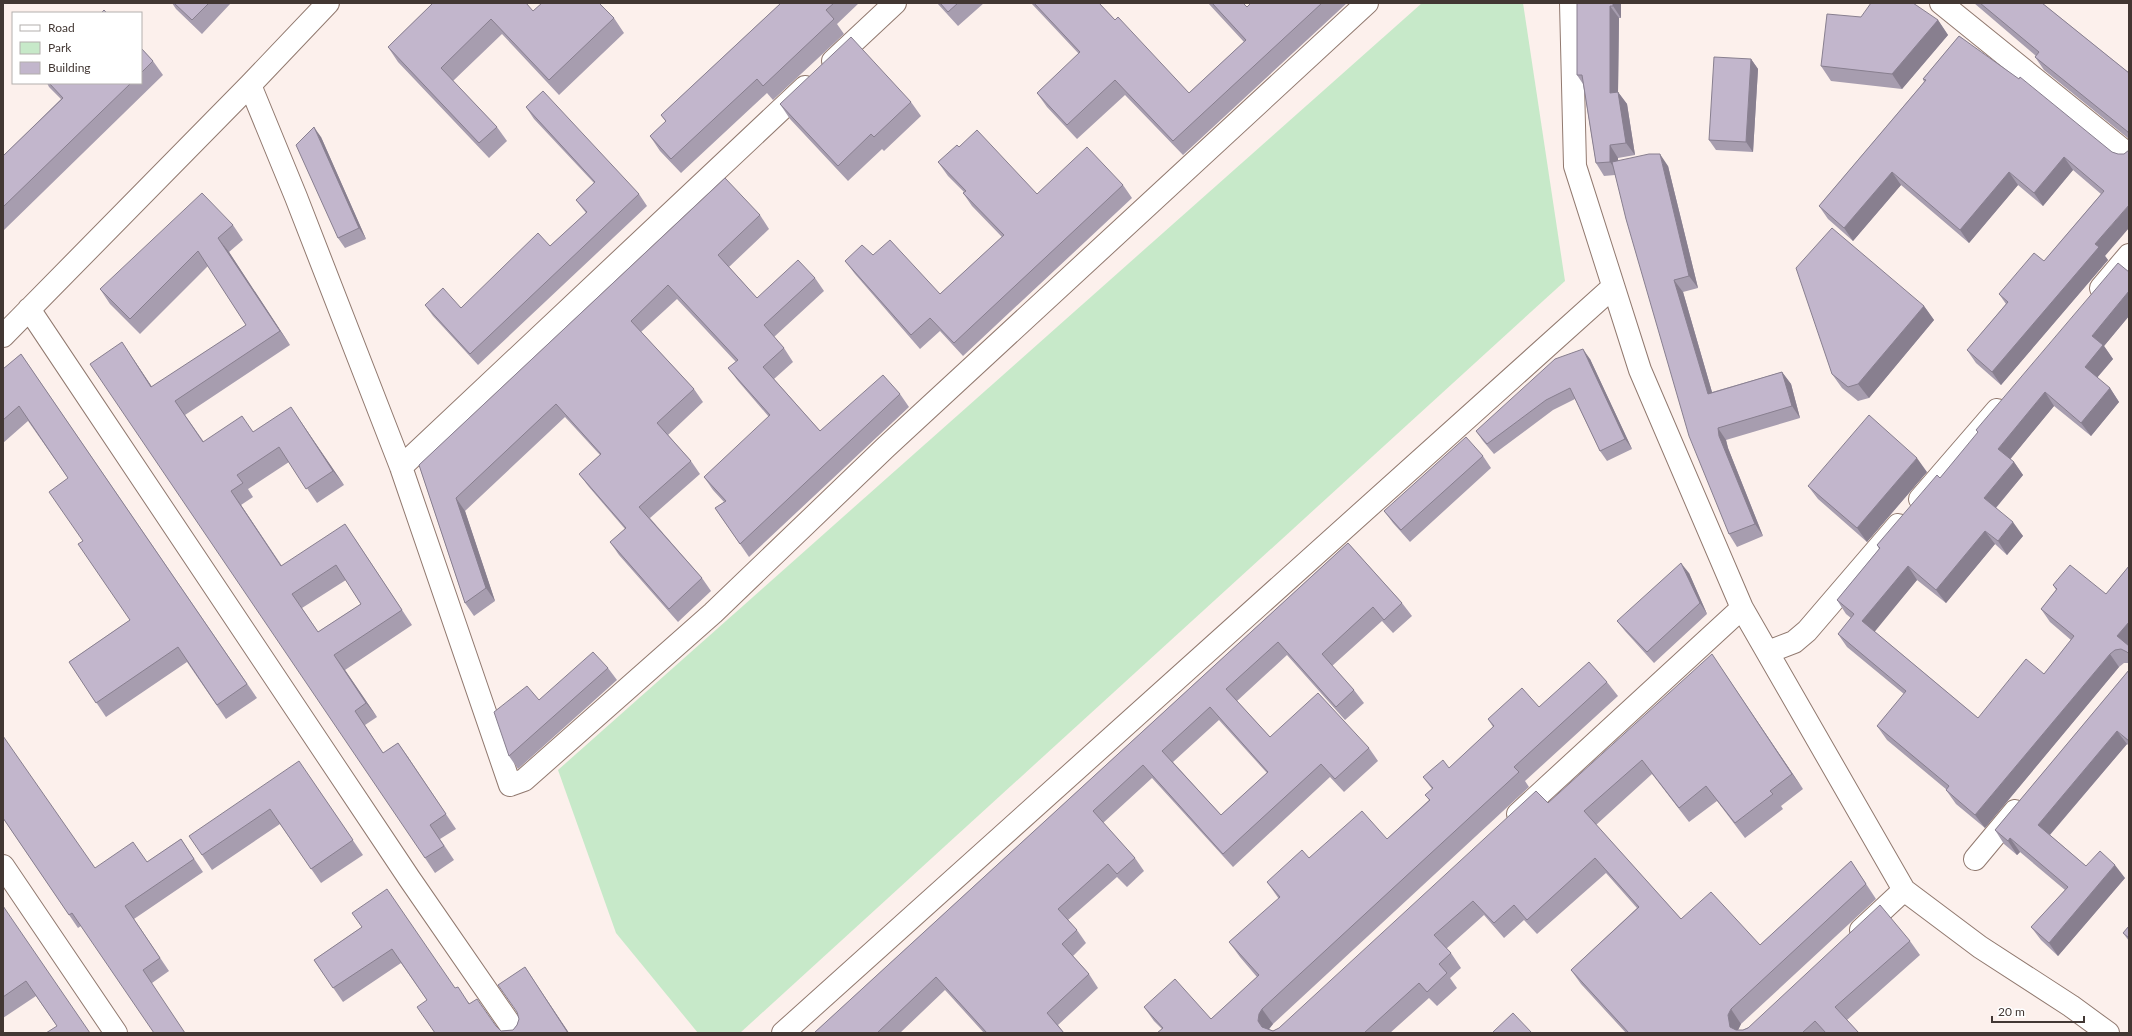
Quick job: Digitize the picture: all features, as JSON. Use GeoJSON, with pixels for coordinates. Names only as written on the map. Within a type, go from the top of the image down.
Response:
{"type":"FeatureCollection","features":[{"type":"Feature","properties":{"kind":"street"},"geometry":{"type":"LineString","coordinates":[[3,336],[250,85],[328,3]]}},
{"type":"Feature","properties":{"kind":"street"},"geometry":{"type":"LineString","coordinates":[[401,467],[894,3]]}},
{"type":"Feature","properties":{"kind":"street"},"geometry":{"type":"LineString","coordinates":[[250,85],[296,197],[401,467],[510,785],[524,780],[713,613],[886,447],[1367,3]]}},
{"type":"Feature","properties":{"kind":"street"},"geometry":{"type":"LineString","coordinates":[[1571,3],[1575,166],[1640,370],[1742,608],[1904,890],[1980,947],[2071,1006],[2108,1033]]}},
{"type":"Feature","properties":{"kind":"street"},"geometry":{"type":"LineString","coordinates":[[1941,3],[2129,155]]}},
{"type":"Feature","properties":{"kind":"street"},"geometry":{"type":"LineString","coordinates":[[1956,45],[1971,27]]}},
{"type":"Feature","properties":{"kind":"street"},"geometry":{"type":"LineString","coordinates":[[2087,304],[2129,255]]}},
{"type":"Feature","properties":{"kind":"street"},"geometry":{"type":"LineString","coordinates":[[783,1033],[1613,287]]}},
{"type":"Feature","properties":{"kind":"street"},"geometry":{"type":"LineString","coordinates":[[30,309],[409,878],[516,1033]]}},
{"type":"Feature","properties":{"kind":"street"},"geometry":{"type":"LineString","coordinates":[[1768,652],[1794,642],[1807,631],[2010,395]]}},
{"type":"Feature","properties":{"kind":"street"},"geometry":{"type":"LineString","coordinates":[[1503,829],[1742,608]]}},
{"type":"Feature","properties":{"kind":"street"},"geometry":{"type":"LineString","coordinates":[[1975,859],[2026,798]]}},
{"type":"Feature","properties":{"kind":"street"},"geometry":{"type":"LineString","coordinates":[[3,866],[116,1033]]}},
{"type":"Feature","properties":{"kind":"street"},"geometry":{"type":"LineString","coordinates":[[1847,943],[1904,890]]}},
{"type":"Feature","properties":{"kind":"green space"},"geometry":{"type":"Polygon","coordinates":[[[1422,3],[1523,3],[1565,281],[740,1033],[698,1033],[616,933],[558,770],[1422,3]]]}},
{"type":"Feature","properties":{"kind":"building"},"geometry":{"type":"Polygon","coordinates":[[[174,3],[209,3],[192,20],[174,3]]]}},
{"type":"Feature","properties":{"kind":"building"},"geometry":{"type":"Polygon","coordinates":[[[433,3],[526,3],[533,11],[542,3],[599,3],[614,18],[549,80],[491,19],[441,68],[497,127],[479,143],[388,47],[433,3]]]}},
{"type":"Feature","properties":{"kind":"building"},"geometry":{"type":"Polygon","coordinates":[[[781,3],[834,3],[826,10],[834,19],[763,86],[757,79],[671,159],[650,136],[666,121],[661,115],[781,3]]]}},
{"type":"Feature","properties":{"kind":"building"},"geometry":{"type":"Polygon","coordinates":[[[940,3],[958,3],[948,12],[940,3]]]}},
{"type":"Feature","properties":{"kind":"building"},"geometry":{"type":"Polygon","coordinates":[[[1034,3],[1099,3],[1115,20],[1118,17],[1189,93],[1246,40],[1212,3],[1243,3],[1247,7],[1251,3],[1322,3],[1173,141],[1115,80],[1067,125],[1037,93],[1080,52],[1034,3]]]}},
{"type":"Feature","properties":{"kind":"building"},"geometry":{"type":"Polygon","coordinates":[[[1577,3],[1613,3],[1613,6],[1610,6],[1610,93],[1618,92],[1626,143],[1610,145],[1610,162],[1596,163],[1582,75],[1577,75],[1577,3]]]}},
{"type":"Feature","properties":{"kind":"building"},"geometry":{"type":"Polygon","coordinates":[[[1871,3],[1913,3],[1938,20],[1892,74],[1821,66],[1827,14],[1861,17],[1871,3]]]}},
{"type":"Feature","properties":{"kind":"building"},"geometry":{"type":"Polygon","coordinates":[[[1980,3],[2042,3],[2129,73],[2129,134],[2035,57],[2039,52],[1980,3]]]}},
{"type":"Feature","properties":{"kind":"building"},"geometry":{"type":"Polygon","coordinates":[[[1959,36],[2019,79],[2020,77],[2112,152],[2124,154],[2129,150],[2129,205],[2095,244],[2099,247],[1992,372],[1967,350],[2008,302],[1999,294],[2034,253],[2044,261],[2104,191],[2064,157],[2034,193],[2009,172],[1960,230],[1892,172],[1844,228],[1819,206],[1926,80],[1923,79],[1959,36]]]}},
{"type":"Feature","properties":{"kind":"building"},"geometry":{"type":"Polygon","coordinates":[[[851,37],[911,102],[874,137],[871,134],[838,166],[780,104],[851,37]]]}},
{"type":"Feature","properties":{"kind":"building"},"geometry":{"type":"Polygon","coordinates":[[[142,49],[153,61],[142,72],[142,49]]]}},
{"type":"Feature","properties":{"kind":"building"},"geometry":{"type":"Polygon","coordinates":[[[1714,57],[1751,59],[1746,142],[1709,140],[1714,57]]]}},
{"type":"Feature","properties":{"kind":"building"},"geometry":{"type":"Polygon","coordinates":[[[50,84],[130,84],[3,207],[3,156],[63,98],[50,84]]]}},
{"type":"Feature","properties":{"kind":"building"},"geometry":{"type":"Polygon","coordinates":[[[543,91],[639,194],[470,354],[425,305],[443,288],[461,308],[538,233],[550,246],[587,212],[576,200],[595,182],[526,107],[543,91]]]}},
{"type":"Feature","properties":{"kind":"building"},"geometry":{"type":"Polygon","coordinates":[[[314,127],[359,228],[338,238],[296,145],[314,127]]]}},
{"type":"Feature","properties":{"kind":"building"},"geometry":{"type":"Polygon","coordinates":[[[977,130],[1037,194],[1087,147],[1123,185],[954,343],[930,318],[911,335],[845,261],[862,245],[873,255],[890,240],[940,294],[1004,235],[963,193],[966,191],[938,162],[957,145],[959,147],[977,130]]]}},
{"type":"Feature","properties":{"kind":"building"},"geometry":{"type":"Polygon","coordinates":[[[1649,154],[1660,154],[1689,276],[1674,280],[1708,394],[1782,372],[1792,406],[1718,428],[1719,436],[1755,524],[1729,534],[1689,436],[1626,219],[1612,162],[1649,154]]]}},
{"type":"Feature","properties":{"kind":"building"},"geometry":{"type":"Polygon","coordinates":[[[725,178],[760,215],[718,255],[757,298],[798,260],[815,278],[764,325],[784,348],[763,367],[820,431],[883,375],[900,394],[740,544],[715,508],[726,501],[704,477],[770,415],[728,368],[738,360],[668,285],[631,321],[694,389],[657,423],[691,461],[639,507],[702,578],[669,609],[610,542],[626,528],[579,474],[601,454],[556,404],[456,498],[486,588],[465,603],[419,465],[725,178]]]}},
{"type":"Feature","properties":{"kind":"building"},"geometry":{"type":"Polygon","coordinates":[[[202,193],[233,225],[218,238],[280,331],[175,401],[203,442],[242,416],[253,432],[291,407],[333,471],[306,489],[279,447],[237,475],[243,483],[231,491],[281,566],[345,524],[402,610],[334,655],[366,703],[355,711],[383,753],[398,743],[446,814],[430,825],[444,846],[425,858],[90,364],[122,342],[151,387],[246,325],[198,251],[130,319],[100,289],[202,193]],[[336,565],[292,594],[318,632],[361,604],[336,565]]]}},
{"type":"Feature","properties":{"kind":"building"},"geometry":{"type":"Polygon","coordinates":[[[1832,228],[1924,306],[1858,384],[1848,387],[1832,374],[1796,268],[1832,228]]]}},
{"type":"Feature","properties":{"kind":"building"},"geometry":{"type":"Polygon","coordinates":[[[2118,263],[2129,272],[2129,291],[2092,336],[2103,345],[2085,367],[2110,388],[2081,423],[2045,392],[1998,449],[2014,462],[1984,498],[2013,522],[1998,541],[1985,531],[1936,590],[1908,566],[1862,621],[1978,718],[2026,659],[2044,674],[2074,636],[2041,609],[2057,589],[2053,585],[2070,565],[2106,594],[2129,566],[2129,622],[2117,636],[2129,646],[2129,654],[2121,649],[2115,650],[2110,654],[1975,815],[1946,790],[1949,786],[1877,726],[1906,691],[1838,634],[1854,614],[1837,600],[1880,548],[1877,545],[1937,475],[1940,478],[1978,432],[1976,430],[2118,263]]]}},
{"type":"Feature","properties":{"kind":"building"},"geometry":{"type":"Polygon","coordinates":[[[1583,349],[1625,439],[1600,451],[1570,388],[1546,400],[1487,444],[1476,431],[1555,359],[1583,349]]]}},
{"type":"Feature","properties":{"kind":"building"},"geometry":{"type":"Polygon","coordinates":[[[21,354],[247,684],[217,705],[178,647],[96,703],[69,662],[130,620],[78,544],[83,541],[49,492],[68,478],[19,406],[3,420],[3,369],[21,354]]]}},
{"type":"Feature","properties":{"kind":"building"},"geometry":{"type":"Polygon","coordinates":[[[1869,415],[1917,458],[1857,528],[1808,486],[1869,415]]]}},
{"type":"Feature","properties":{"kind":"building"},"geometry":{"type":"Polygon","coordinates":[[[1466,437],[1483,456],[1401,530],[1384,511],[1466,437]]]}},
{"type":"Feature","properties":{"kind":"building"},"geometry":{"type":"Polygon","coordinates":[[[1348,543],[1402,603],[1384,620],[1373,607],[1322,654],[1354,690],[1336,707],[1278,642],[1226,689],[1270,737],[1318,693],[1369,748],[1335,779],[1321,764],[1223,854],[1143,765],[1093,811],[1135,858],[1117,874],[1108,864],[1058,909],[1077,930],[1062,944],[1089,974],[1047,1013],[1064,1033],[987,1033],[936,977],[877,1033],[814,1033],[1348,543]],[[1210,707],[1162,751],[1221,815],[1268,772],[1210,707]]]}},
{"type":"Feature","properties":{"kind":"building"},"geometry":{"type":"Polygon","coordinates":[[[1681,563],[1700,603],[1647,652],[1617,621],[1681,563]]]}},
{"type":"Feature","properties":{"kind":"building"},"geometry":{"type":"Polygon","coordinates":[[[593,652],[608,668],[509,756],[494,712],[527,686],[539,700],[593,652]]]}},
{"type":"Feature","properties":{"kind":"building"},"geometry":{"type":"Polygon","coordinates":[[[1712,654],[1792,774],[1770,791],[1773,794],[1735,823],[1706,786],[1679,808],[1642,760],[1584,811],[1681,919],[1711,892],[1760,945],[1851,861],[1866,884],[1731,1009],[1728,1015],[1730,1027],[1736,1030],[1748,1028],[1880,905],[1910,941],[1835,1007],[1859,1033],[1826,1033],[1815,1021],[1802,1033],[1629,1033],[1571,970],[1639,907],[1595,858],[1527,920],[1514,905],[1494,923],[1473,901],[1434,935],[1451,953],[1439,964],[1447,973],[1427,992],[1419,983],[1364,1033],[1157,1033],[1163,1028],[1144,1007],[1175,979],[1211,1019],[1259,975],[1229,942],[1280,897],[1267,882],[1302,850],[1309,858],[1362,811],[1387,839],[1430,800],[1425,795],[1433,788],[1423,777],[1443,760],[1449,768],[1494,726],[1488,719],[1522,688],[1539,707],[1589,662],[1607,682],[1514,767],[1519,772],[1262,1009],[1259,1014],[1258,1021],[1262,1027],[1273,1031],[1279,1028],[1536,791],[1548,803],[1712,654]]]}},
{"type":"Feature","properties":{"kind":"building"},"geometry":{"type":"Polygon","coordinates":[[[2129,670],[2129,741],[2117,731],[2038,825],[2086,866],[2100,851],[2115,865],[2049,943],[2031,927],[2068,887],[2010,838],[2008,841],[1995,830],[2129,670]]]}},
{"type":"Feature","properties":{"kind":"building"},"geometry":{"type":"Polygon","coordinates":[[[3,736],[95,868],[133,842],[147,862],[181,839],[194,859],[125,906],[160,958],[143,970],[185,1033],[154,1033],[72,913],[69,915],[3,818],[3,736]]]}},
{"type":"Feature","properties":{"kind":"building"},"geometry":{"type":"Polygon","coordinates":[[[299,761],[353,840],[311,869],[270,809],[202,855],[189,836],[299,761]]]}},
{"type":"Feature","properties":{"kind":"building"},"geometry":{"type":"Polygon","coordinates":[[[387,889],[455,988],[458,987],[469,1004],[477,999],[501,1031],[513,1030],[519,1019],[517,1012],[498,985],[525,967],[568,1033],[435,1033],[417,1007],[427,1000],[392,949],[333,988],[314,960],[362,927],[352,913],[387,889]]]}},
{"type":"Feature","properties":{"kind":"building"},"geometry":{"type":"Polygon","coordinates":[[[3,906],[90,1033],[46,1033],[57,1026],[26,981],[3,997],[3,906]]]}},
{"type":"Feature","properties":{"kind":"building"},"geometry":{"type":"Polygon","coordinates":[[[2129,926],[2129,938],[2123,933],[2129,926]]]}},
{"type":"Feature","properties":{"kind":"building"},"geometry":{"type":"Polygon","coordinates":[[[1513,1013],[1532,1033],[1493,1032],[1513,1013]]]}}]}
